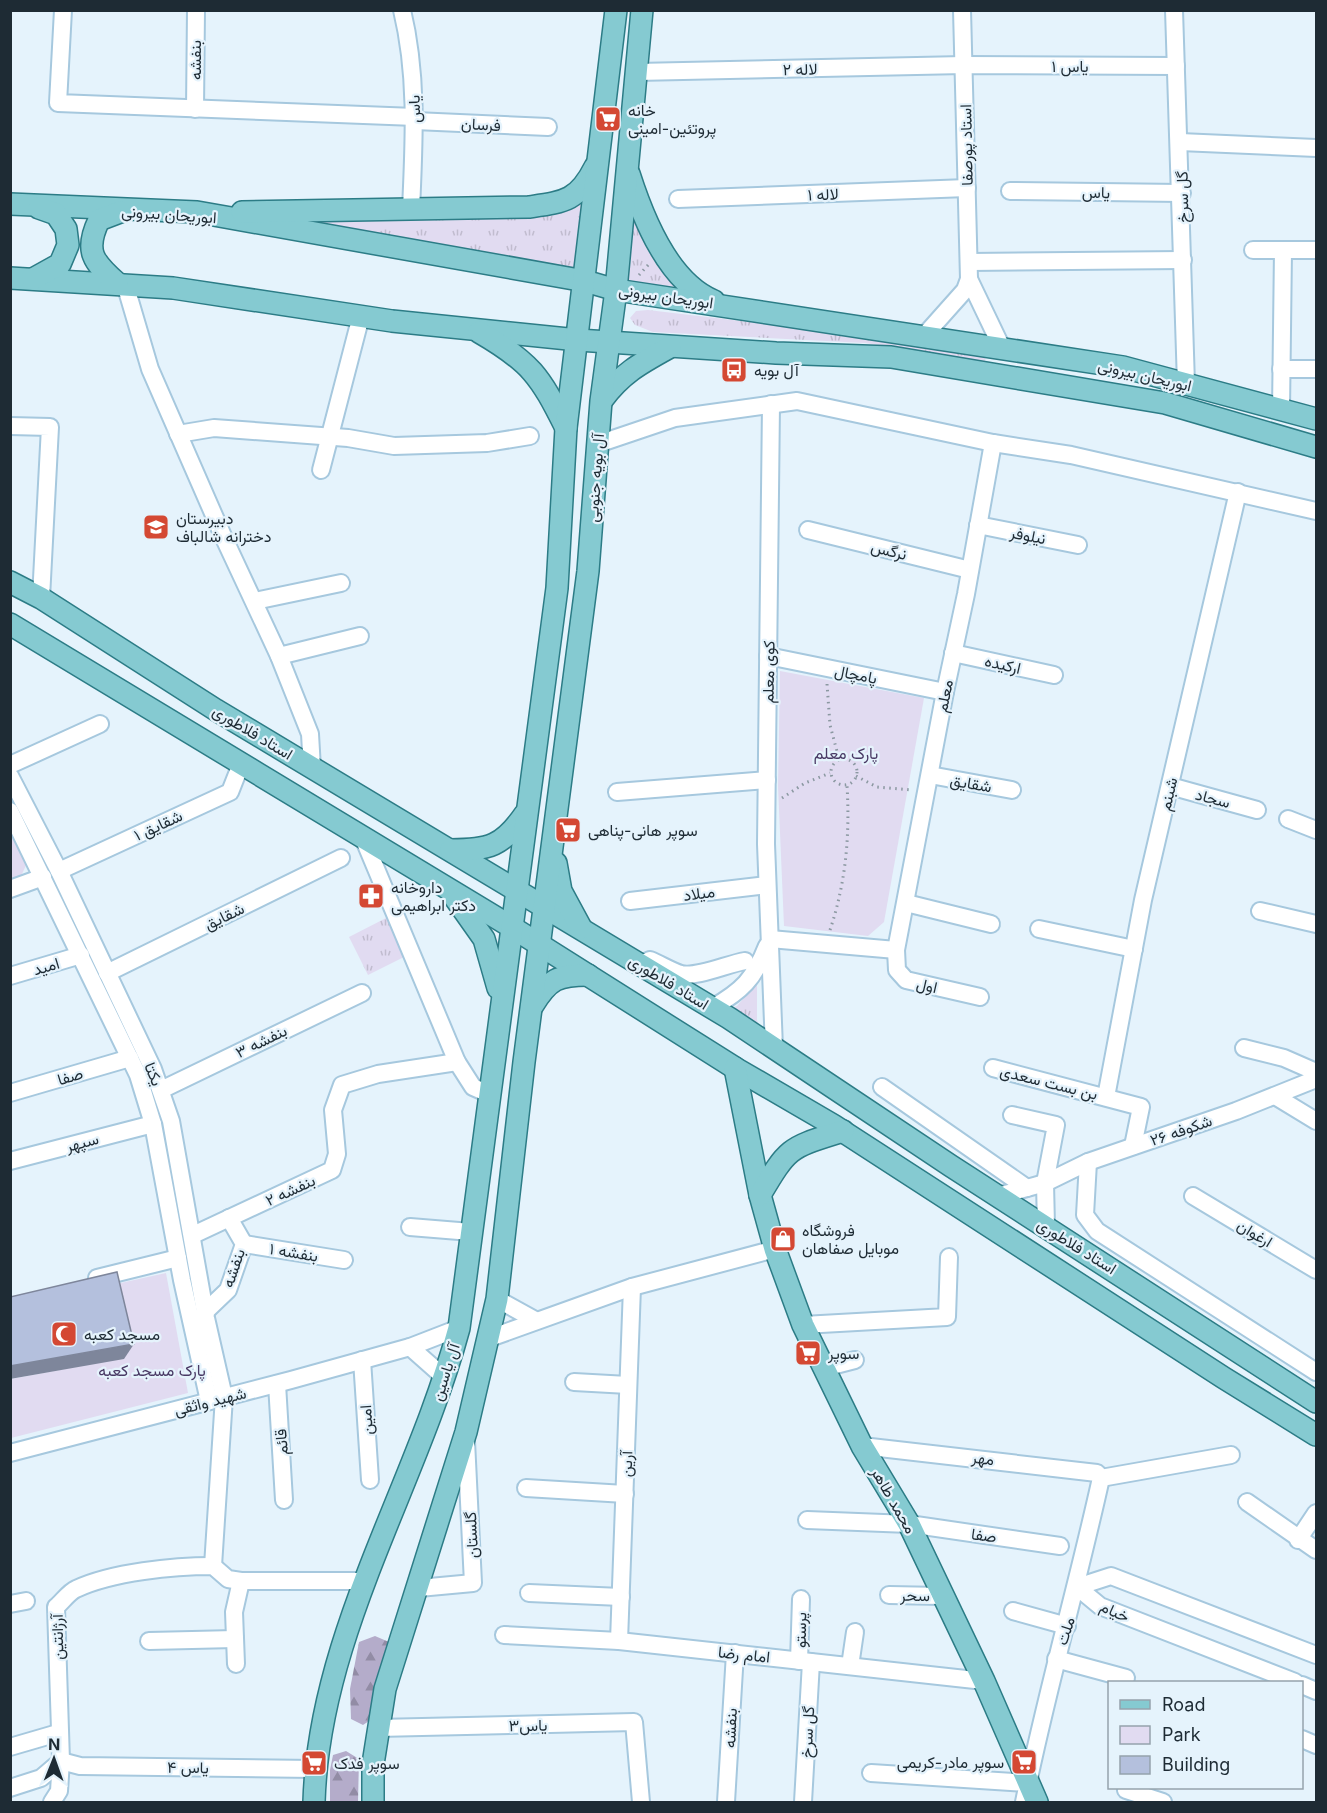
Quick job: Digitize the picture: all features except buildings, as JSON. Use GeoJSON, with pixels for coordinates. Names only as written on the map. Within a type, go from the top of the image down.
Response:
{"type":"FeatureCollection","features":[{"type":"Feature","properties":{"kind":"main road","name":"آل بویه جنوبی"},"geometry":{"type":"LineString","coordinates":[[510,926],[556,588],[566,429],[616,10]]}},
{"type":"Feature","properties":{"kind":"main road","name":"آل بویه جنوبی"},"geometry":{"type":"LineString","coordinates":[[540,945],[588,571],[601,400],[616,290],[642,10]]}},
{"type":"Feature","properties":{"kind":"main road"},"geometry":{"type":"LineString","coordinates":[[197,212],[529,207],[557,203],[574,197],[587,184],[598,161]]}},
{"type":"Feature","properties":{"kind":"main road"},"geometry":{"type":"LineString","coordinates":[[627,166],[638,200],[674,268],[702,296],[720,304]]}},
{"type":"Feature","properties":{"kind":"main road"},"geometry":{"type":"LineString","coordinates":[[20,204],[56,214],[66,229],[68,245],[60,264],[32,280]]}},
{"type":"Feature","properties":{"kind":"main road","name":"ابوریحان بیرونی"},"geometry":{"type":"LineString","coordinates":[[20,204],[126,211],[197,212],[585,281],[616,290],[1123,367],[1317,419]]}},
{"type":"Feature","properties":{"kind":"main road"},"geometry":{"type":"LineString","coordinates":[[121,283],[103,271],[92,255],[91,237],[99,220],[110,214],[126,211]]}},
{"type":"Feature","properties":{"kind":"main road","name":"ابوریحان بیرونی"},"geometry":{"type":"LineString","coordinates":[[10,278],[121,283],[173,288],[361,316],[578,340],[914,360],[1165,403],[1317,447]]}},
{"type":"Feature","properties":{"kind":"main road"},"geometry":{"type":"LineString","coordinates":[[474,329],[528,365],[547,389],[566,429]]}},
{"type":"Feature","properties":{"kind":"main road"},"geometry":{"type":"LineString","coordinates":[[601,400],[618,379],[633,367],[670,346]]}},
{"type":"Feature","properties":{"kind":"main road","name":"استاد فلاطوری"},"geometry":{"type":"LineString","coordinates":[[10,582],[41,598],[216,710],[712,1008],[1317,1402]]}},
{"type":"Feature","properties":{"kind":"main road","name":"استاد فلاطوری"},"geometry":{"type":"LineString","coordinates":[[13,627],[510,926],[735,1068],[843,1131],[1216,1373],[1317,1435]]}},
{"type":"Feature","properties":{"kind":"main road"},"geometry":{"type":"LineString","coordinates":[[540,713],[569,716]]}},
{"type":"Feature","properties":{"kind":"main road"},"geometry":{"type":"LineString","coordinates":[[450,850],[478,850],[498,844],[513,831],[526,813]]}},
{"type":"Feature","properties":{"kind":"main road"},"geometry":{"type":"LineString","coordinates":[[552,847],[561,891],[583,931]]}},
{"type":"Feature","properties":{"kind":"main road"},"geometry":{"type":"LineString","coordinates":[[447,888],[468,914],[483,939],[501,997]]}},
{"type":"Feature","properties":{"kind":"main road","name":"آل یاسین"},"geometry":{"type":"LineString","coordinates":[[314,1803],[315,1769],[331,1692],[364,1581],[445,1378],[459,1328],[510,926]]}},
{"type":"Feature","properties":{"kind":"main road","name":"آل یاسین"},"geometry":{"type":"LineString","coordinates":[[373,1803],[373,1764],[385,1689],[419,1588],[466,1432],[497,1299],[540,945]]}},
{"type":"Feature","properties":{"kind":"main road"},"geometry":{"type":"LineString","coordinates":[[531,1008],[552,980],[565,975],[588,975]]}},
{"type":"Feature","properties":{"kind":"main road"},"geometry":{"type":"LineString","coordinates":[[494,1055],[504,1043],[513,1043],[524,1054],[524,1062]]}},
{"type":"Feature","properties":{"kind":"main road","name":"محمد طاهر"},"geometry":{"type":"LineString","coordinates":[[735,1068],[760,1195],[775,1248],[803,1325],[862,1446],[909,1524],[984,1680],[1026,1793],[1037,1803]]}},
{"type":"Feature","properties":{"kind":"main road"},"geometry":{"type":"LineString","coordinates":[[760,1195],[781,1159],[798,1144],[843,1131]]}},
{"type":"Feature","properties":{"kind":"street","name":"فرسان"},"geometry":{"type":"LineString","coordinates":[[63,10],[58,103],[548,127]]}},
{"type":"Feature","properties":{"kind":"street","name":"بنفشه"},"geometry":{"type":"LineString","coordinates":[[195,109],[196,10]]}},
{"type":"Feature","properties":{"kind":"street","name":"یاس"},"geometry":{"type":"LineString","coordinates":[[402,10],[411,48],[415,119],[411,209]]}},
{"type":"Feature","properties":{"kind":"street","name":"استاد پورصفا"},"geometry":{"type":"LineString","coordinates":[[962,10],[969,271]]}},
{"type":"Feature","properties":{"kind":"street","name":"گل سرخ"},"geometry":{"type":"LineString","coordinates":[[1174,10],[1182,193],[1186,384]]}},
{"type":"Feature","properties":{"kind":"street","name":"لاله ۲"},"geometry":{"type":"LineString","coordinates":[[637,72],[964,65]]}},
{"type":"Feature","properties":{"kind":"street","name":"یاس ۱"},"geometry":{"type":"LineString","coordinates":[[964,65],[1176,66]]}},
{"type":"Feature","properties":{"kind":"street"},"geometry":{"type":"LineString","coordinates":[[1180,142],[1317,148]]}},
{"type":"Feature","properties":{"kind":"street","name":"لاله ۱"},"geometry":{"type":"LineString","coordinates":[[678,199],[967,188]]}},
{"type":"Feature","properties":{"kind":"street","name":"یاس"},"geometry":{"type":"LineString","coordinates":[[1010,191],[1182,193]]}},
{"type":"Feature","properties":{"kind":"street"},"geometry":{"type":"LineString","coordinates":[[1253,250],[1317,250]]}},
{"type":"Feature","properties":{"kind":"street"},"geometry":{"type":"LineString","coordinates":[[1281,410],[1282,250]]}},
{"type":"Feature","properties":{"kind":"street"},"geometry":{"type":"LineString","coordinates":[[969,271],[1183,260]]}},
{"type":"Feature","properties":{"kind":"street"},"geometry":{"type":"LineString","coordinates":[[924,336],[965,290],[969,271]]}},
{"type":"Feature","properties":{"kind":"street"},"geometry":{"type":"LineString","coordinates":[[969,271],[1002,348]]}},
{"type":"Feature","properties":{"kind":"street"},"geometry":{"type":"LineString","coordinates":[[121,283],[150,369],[255,601],[310,734],[312,768]]}},
{"type":"Feature","properties":{"kind":"street"},"geometry":{"type":"LineString","coordinates":[[321,470],[361,316]]}},
{"type":"Feature","properties":{"kind":"street"},"geometry":{"type":"LineString","coordinates":[[1281,369],[1317,369]]}},
{"type":"Feature","properties":{"kind":"street"},"geometry":{"type":"LineString","coordinates":[[598,444],[675,418],[797,401],[993,443],[1071,455],[1317,512]]}},
{"type":"Feature","properties":{"kind":"street","name":"کوی معلم"},"geometry":{"type":"LineString","coordinates":[[771,404],[766,780],[767,885],[774,1048]]}},
{"type":"Feature","properties":{"kind":"street"},"geometry":{"type":"LineString","coordinates":[[10,426],[50,427],[41,598]]}},
{"type":"Feature","properties":{"kind":"street"},"geometry":{"type":"LineString","coordinates":[[178,434],[214,428],[330,437],[405,446],[487,443],[530,436]]}},
{"type":"Feature","properties":{"kind":"street","name":"معلم"},"geometry":{"type":"LineString","coordinates":[[896,950],[993,443]]}},
{"type":"Feature","properties":{"kind":"street","name":"شبنم"},"geometry":{"type":"LineString","coordinates":[[1106,1097],[1134,950],[1238,492]]}},
{"type":"Feature","properties":{"kind":"street","name":"نیلوفر"},"geometry":{"type":"LineString","coordinates":[[978,525],[1078,545]]}},
{"type":"Feature","properties":{"kind":"street","name":"نرگس"},"geometry":{"type":"LineString","coordinates":[[808,530],[970,570]]}},
{"type":"Feature","properties":{"kind":"street"},"geometry":{"type":"LineString","coordinates":[[255,601],[341,584]]}},
{"type":"Feature","properties":{"kind":"street"},"geometry":{"type":"LineString","coordinates":[[279,656],[360,636]]}},
{"type":"Feature","properties":{"kind":"street","name":"ارکیده"},"geometry":{"type":"LineString","coordinates":[[953,652],[1053,675]]}},
{"type":"Feature","properties":{"kind":"street","name":"پامچال"},"geometry":{"type":"LineString","coordinates":[[768,656],[945,692]]}},
{"type":"Feature","properties":{"kind":"street"},"geometry":{"type":"LineString","coordinates":[[10,765],[100,724]]}},
{"type":"Feature","properties":{"kind":"street","name":"شقایق ۱"},"geometry":{"type":"LineString","coordinates":[[10,889],[51,874],[230,792],[241,764]]}},
{"type":"Feature","properties":{"kind":"street","name":"یکتا"},"geometry":{"type":"LineString","coordinates":[[10,776],[51,874],[81,955],[130,1058],[153,1124],[178,1258],[201,1317]]}},
{"type":"Feature","properties":{"kind":"street"},"geometry":{"type":"LineString","coordinates":[[617,792],[766,780]]}},
{"type":"Feature","properties":{"kind":"street","name":"شقایق"},"geometry":{"type":"LineString","coordinates":[[928,782],[1012,790]]}},
{"type":"Feature","properties":{"kind":"street","name":"سجاد"},"geometry":{"type":"LineString","coordinates":[[1170,786],[1257,810]]}},
{"type":"Feature","properties":{"kind":"street","name":"یکتا"},"geometry":{"type":"LineString","coordinates":[[10,811],[51,874],[107,973],[160,1090],[171,1121],[193,1235],[201,1317],[216,1399]]}},
{"type":"Feature","properties":{"kind":"street"},"geometry":{"type":"LineString","coordinates":[[1288,819],[1317,830]]}},
{"type":"Feature","properties":{"kind":"street"},"geometry":{"type":"LineString","coordinates":[[364,840],[458,1062],[472,1088],[489,1094]]}},
{"type":"Feature","properties":{"kind":"street","name":"شقایق"},"geometry":{"type":"LineString","coordinates":[[107,973],[341,858]]}},
{"type":"Feature","properties":{"kind":"street","name":"میلاد"},"geometry":{"type":"LineString","coordinates":[[630,901],[767,885]]}},
{"type":"Feature","properties":{"kind":"street"},"geometry":{"type":"LineString","coordinates":[[906,903],[991,924]]}},
{"type":"Feature","properties":{"kind":"street"},"geometry":{"type":"LineString","coordinates":[[1260,911],[1317,924]]}},
{"type":"Feature","properties":{"kind":"street"},"geometry":{"type":"LineString","coordinates":[[1039,929],[1134,950]]}},
{"type":"Feature","properties":{"kind":"street"},"geometry":{"type":"LineString","coordinates":[[770,939],[896,950]]}},
{"type":"Feature","properties":{"kind":"street","name":"کوی معلم"},"geometry":{"type":"LineString","coordinates":[[712,1008],[734,995],[750,981],[770,939]]}},
{"type":"Feature","properties":{"kind":"street","name":"اول"},"geometry":{"type":"LineString","coordinates":[[896,950],[897,970],[906,980],[980,997]]}},
{"type":"Feature","properties":{"kind":"street","name":"امید"},"geometry":{"type":"LineString","coordinates":[[10,976],[81,955]]}},
{"type":"Feature","properties":{"kind":"street"},"geometry":{"type":"LineString","coordinates":[[640,965],[650,960],[679,974],[695,976],[716,967],[745,960]]}},
{"type":"Feature","properties":{"kind":"street","name":"بنفشه ۳"},"geometry":{"type":"LineString","coordinates":[[160,1090],[362,993]]}},
{"type":"Feature","properties":{"kind":"street"},"geometry":{"type":"LineString","coordinates":[[1244,1048],[1284,1058],[1317,1072]]}},
{"type":"Feature","properties":{"kind":"street","name":"صفا"},"geometry":{"type":"LineString","coordinates":[[10,1093],[130,1058]]}},
{"type":"Feature","properties":{"kind":"street","name":"بنفشه ۲"},"geometry":{"type":"LineString","coordinates":[[193,1235],[332,1170],[337,1154],[333,1110],[342,1085],[378,1074],[458,1062]]}},
{"type":"Feature","properties":{"kind":"street","name":"بن بست سعدی"},"geometry":{"type":"LineString","coordinates":[[993,1068],[1141,1107],[1133,1146]]}},
{"type":"Feature","properties":{"kind":"street","name":"شکوفه ۲۶"},"geometry":{"type":"LineString","coordinates":[[998,1196],[1045,1183],[1088,1162],[1317,1079]]}},
{"type":"Feature","properties":{"kind":"street"},"geometry":{"type":"LineString","coordinates":[[882,1087],[1027,1188]]}},
{"type":"Feature","properties":{"kind":"street"},"geometry":{"type":"LineString","coordinates":[[1275,1096],[1317,1122]]}},
{"type":"Feature","properties":{"kind":"street"},"geometry":{"type":"LineString","coordinates":[[1012,1115],[1056,1125],[1045,1183],[1046,1226]]}},
{"type":"Feature","properties":{"kind":"street","name":"سپهر"},"geometry":{"type":"LineString","coordinates":[[10,1161],[153,1124]]}},
{"type":"Feature","properties":{"kind":"street"},"geometry":{"type":"LineString","coordinates":[[1088,1162],[1085,1215],[1097,1231],[1317,1372]]}},
{"type":"Feature","properties":{"kind":"street","name":"ارغوان"},"geometry":{"type":"LineString","coordinates":[[1193,1196],[1317,1270]]}},
{"type":"Feature","properties":{"kind":"street","name":"بنفشه"},"geometry":{"type":"LineString","coordinates":[[201,1317],[228,1290],[244,1244],[229,1218]]}},
{"type":"Feature","properties":{"kind":"street"},"geometry":{"type":"LineString","coordinates":[[410,1227],[471,1232]]}},
{"type":"Feature","properties":{"kind":"street","name":"بنفشه ۱"},"geometry":{"type":"LineString","coordinates":[[244,1244],[344,1260]]}},
{"type":"Feature","properties":{"kind":"street"},"geometry":{"type":"LineString","coordinates":[[487,1338],[632,1287],[775,1248]]}},
{"type":"Feature","properties":{"kind":"street"},"geometry":{"type":"LineString","coordinates":[[803,1325],[947,1317],[949,1257]]}},
{"type":"Feature","properties":{"kind":"street"},"geometry":{"type":"LineString","coordinates":[[75,1284],[178,1258]]}},
{"type":"Feature","properties":{"kind":"street","name":"آرین"},"geometry":{"type":"LineString","coordinates":[[619,1641],[632,1287]]}},
{"type":"Feature","properties":{"kind":"street"},"geometry":{"type":"LineString","coordinates":[[497,1299],[535,1320]]}},
{"type":"Feature","properties":{"kind":"street","name":"شهید واثقی"},"geometry":{"type":"LineString","coordinates":[[10,1453],[410,1347],[459,1328]]}},
{"type":"Feature","properties":{"kind":"street"},"geometry":{"type":"LineString","coordinates":[[410,1347],[445,1378]]}},
{"type":"Feature","properties":{"kind":"street","name":"امین"},"geometry":{"type":"LineString","coordinates":[[362,1360],[370,1480]]}},
{"type":"Feature","properties":{"kind":"street"},"geometry":{"type":"LineString","coordinates":[[824,1368],[855,1360]]}},
{"type":"Feature","properties":{"kind":"street"},"geometry":{"type":"LineString","coordinates":[[574,1382],[628,1385]]}},
{"type":"Feature","properties":{"kind":"street","name":"قائم"},"geometry":{"type":"LineString","coordinates":[[277,1384],[284,1500]]}},
{"type":"Feature","properties":{"kind":"street"},"geometry":{"type":"LineString","coordinates":[[216,1399],[213,1566],[228,1579],[241,1581],[364,1581]]}},
{"type":"Feature","properties":{"kind":"street","name":"گلستان"},"geometry":{"type":"LineString","coordinates":[[419,1588],[473,1582],[466,1432]]}},
{"type":"Feature","properties":{"kind":"street","name":"مهر"},"geometry":{"type":"LineString","coordinates":[[862,1446],[1097,1473],[1101,1478]]}},
{"type":"Feature","properties":{"kind":"street"},"geometry":{"type":"LineString","coordinates":[[1101,1478],[1231,1455]]}},
{"type":"Feature","properties":{"kind":"street","name":"ملت"},"geometry":{"type":"LineString","coordinates":[[1026,1793],[1056,1659],[1077,1587],[1101,1478]]}},
{"type":"Feature","properties":{"kind":"street"},"geometry":{"type":"LineString","coordinates":[[526,1488],[625,1494]]}},
{"type":"Feature","properties":{"kind":"street"},"geometry":{"type":"LineString","coordinates":[[1247,1502],[1298,1540],[1317,1550]]}},
{"type":"Feature","properties":{"kind":"street"},"geometry":{"type":"LineString","coordinates":[[1298,1540],[1317,1513]]}},
{"type":"Feature","properties":{"kind":"street","name":"صفا"},"geometry":{"type":"LineString","coordinates":[[807,1520],[909,1524],[1060,1546]]}},
{"type":"Feature","properties":{"kind":"street","name":"آرژانتین"},"geometry":{"type":"LineString","coordinates":[[52,1803],[59,1791],[61,1761],[58,1733],[56,1608],[74,1589],[129,1574],[177,1566],[213,1566]]}},
{"type":"Feature","properties":{"kind":"street","name":"خیام"},"geometry":{"type":"LineString","coordinates":[[1077,1587],[1111,1576],[1317,1655]]}},
{"type":"Feature","properties":{"kind":"street"},"geometry":{"type":"LineString","coordinates":[[236,1664],[234,1612],[241,1581]]}},
{"type":"Feature","properties":{"kind":"street","name":"خیام"},"geometry":{"type":"LineString","coordinates":[[1077,1587],[1100,1606],[1290,1681]]}},
{"type":"Feature","properties":{"kind":"street"},"geometry":{"type":"LineString","coordinates":[[529,1593],[621,1598]]}},
{"type":"Feature","properties":{"kind":"street","name":"سحر"},"geometry":{"type":"LineString","coordinates":[[889,1594],[942,1596]]}},
{"type":"Feature","properties":{"kind":"street","name":"پرستو"},"geometry":{"type":"LineString","coordinates":[[801,1599],[805,1661]]}},
{"type":"Feature","properties":{"kind":"street"},"geometry":{"type":"LineString","coordinates":[[1013,1611],[1067,1626]]}},
{"type":"Feature","properties":{"kind":"street"},"geometry":{"type":"LineString","coordinates":[[850,1666],[855,1632]]}},
{"type":"Feature","properties":{"kind":"street","name":"امام رضا"},"geometry":{"type":"LineString","coordinates":[[504,1635],[619,1641],[984,1680]]}},
{"type":"Feature","properties":{"kind":"street"},"geometry":{"type":"LineString","coordinates":[[149,1641],[235,1639]]}},
{"type":"Feature","properties":{"kind":"street","name":"بنفشه"},"geometry":{"type":"LineString","coordinates":[[726,1803],[735,1653]]}},
{"type":"Feature","properties":{"kind":"street"},"geometry":{"type":"LineString","coordinates":[[1056,1659],[1126,1678]]}},
{"type":"Feature","properties":{"kind":"street","name":"گل سرخ"},"geometry":{"type":"LineString","coordinates":[[804,1803],[805,1661]]}},
{"type":"Feature","properties":{"kind":"street"},"geometry":{"type":"LineString","coordinates":[[1303,1685],[1317,1691]]}},
{"type":"Feature","properties":{"kind":"street","name":"یاس۳"},"geometry":{"type":"LineString","coordinates":[[378,1728],[634,1722],[640,1766],[641,1803]]}},
{"type":"Feature","properties":{"kind":"street"},"geometry":{"type":"LineString","coordinates":[[10,1747],[58,1733]]}},
{"type":"Feature","properties":{"kind":"street"},"geometry":{"type":"LineString","coordinates":[[1303,1739],[1317,1745]]}},
{"type":"Feature","properties":{"kind":"street"},"geometry":{"type":"LineString","coordinates":[[10,1788],[41,1778],[61,1761]]}},
{"type":"Feature","properties":{"kind":"street","name":"یاس ۴"},"geometry":{"type":"LineString","coordinates":[[61,1761],[80,1766],[315,1769]]}},
{"type":"Feature","properties":{"kind":"street"},"geometry":{"type":"LineString","coordinates":[[871,1773],[1026,1793]]}},
{"type":"Feature","properties":{"kind":"street"},"geometry":{"type":"LineString","coordinates":[[1124,1793],[1162,1803]]}},
{"type":"Feature","properties":{"kind":"path"},"geometry":{"type":"LineString","coordinates":[[634,279],[657,257]]}},
{"type":"Feature","properties":{"kind":"path"},"geometry":{"type":"LineString","coordinates":[[829,669],[827,698],[830,725],[839,759]]}},
{"type":"Feature","properties":{"kind":"path"},"geometry":{"type":"LineString","coordinates":[[839,759],[852,761],[857,768],[856,776],[847,784],[838,784],[830,773],[832,765],[839,759]]}},
{"type":"Feature","properties":{"kind":"path"},"geometry":{"type":"LineString","coordinates":[[778,800],[805,783],[830,773]]}},
{"type":"Feature","properties":{"kind":"path"},"geometry":{"type":"LineString","coordinates":[[856,776],[871,784],[892,790],[928,782]]}},
{"type":"Feature","properties":{"kind":"path"},"geometry":{"type":"LineString","coordinates":[[829,932],[839,902],[850,826],[847,784]]}},
{"type":"Feature","properties":{"kind":"green space"},"geometry":{"type":"Polygon","coordinates":[[[582,200],[575,268],[271,218],[582,200]]]}},
{"type":"Feature","properties":{"kind":"green space"},"geometry":{"type":"Polygon","coordinates":[[[634,210],[693,298],[627,287],[634,210]]]}},
{"type":"Feature","properties":{"kind":"green space"},"geometry":{"type":"Polygon","coordinates":[[[648,310],[809,329],[986,355],[985,362],[865,343],[653,332],[635,325],[630,318],[636,311],[648,310]]]}},
{"type":"Feature","properties":{"kind":"green space","name":"پارک معلم"},"geometry":{"type":"Polygon","coordinates":[[[780,671],[924,698],[884,922],[868,936],[784,926],[778,786],[780,671]]]}},
{"type":"Feature","properties":{"kind":"green space"},"geometry":{"type":"Polygon","coordinates":[[[10,824],[29,859],[21,876],[11,880],[10,824]]]}},
{"type":"Feature","properties":{"kind":"green space"},"geometry":{"type":"Polygon","coordinates":[[[388,917],[408,955],[368,975],[349,937],[388,917]]]}},
{"type":"Feature","properties":{"kind":"green space"},"geometry":{"type":"Polygon","coordinates":[[[757,983],[757,1020],[760,1031],[728,1009],[737,1006],[757,983]]]}},
{"type":"Feature","properties":{"kind":"green space","name":"پارک مسجد کعبه"},"geometry":{"type":"Polygon","coordinates":[[[166,1273],[188,1393],[11,1438],[11,1379],[124,1358],[107,1286],[166,1273]]]}},
{"type":"Feature","properties":{"kind":"green space"},"geometry":{"type":"Polygon","coordinates":[[[375,1636],[389,1642],[372,1719],[363,1725],[351,1719],[350,1689],[359,1642],[375,1636]]]}},
{"type":"Feature","properties":{"kind":"green space"},"geometry":{"type":"Polygon","coordinates":[[[346,1751],[359,1759],[358,1802],[330,1802],[330,1770],[333,1755],[346,1751]]]}},
{"type":"Feature","properties":{"kind":"place","name":"خانه پروتئین-امینی"},"geometry":{"type":"Point","coordinates":[608,119]}},
{"type":"Feature","properties":{"kind":"place","name":"آل بویه"},"geometry":{"type":"Point","coordinates":[734,370]}},
{"type":"Feature","properties":{"kind":"place","name":"دبیرستان دخترانه شالباف"},"geometry":{"type":"Point","coordinates":[156,527]}},
{"type":"Feature","properties":{"kind":"place","name":"سوپر هانی-پناهی"},"geometry":{"type":"Point","coordinates":[568,830]}},
{"type":"Feature","properties":{"kind":"place","name":"داروخانه دکتر ابراهیمی"},"geometry":{"type":"Point","coordinates":[371,896]}},
{"type":"Feature","properties":{"kind":"place","name":"فروشگاه موبایل صفاهان"},"geometry":{"type":"Point","coordinates":[783,1239]}},
{"type":"Feature","properties":{"kind":"place","name":"مسجد کعبه"},"geometry":{"type":"Point","coordinates":[64,1334]}},
{"type":"Feature","properties":{"kind":"place","name":"سوپر"},"geometry":{"type":"Point","coordinates":[808,1353]}},
{"type":"Feature","properties":{"kind":"place","name":"سوپر مادر-کریمی"},"geometry":{"type":"Point","coordinates":[1024,1762]}},
{"type":"Feature","properties":{"kind":"place","name":"سوپر فدک"},"geometry":{"type":"Point","coordinates":[314,1763]}}]}
